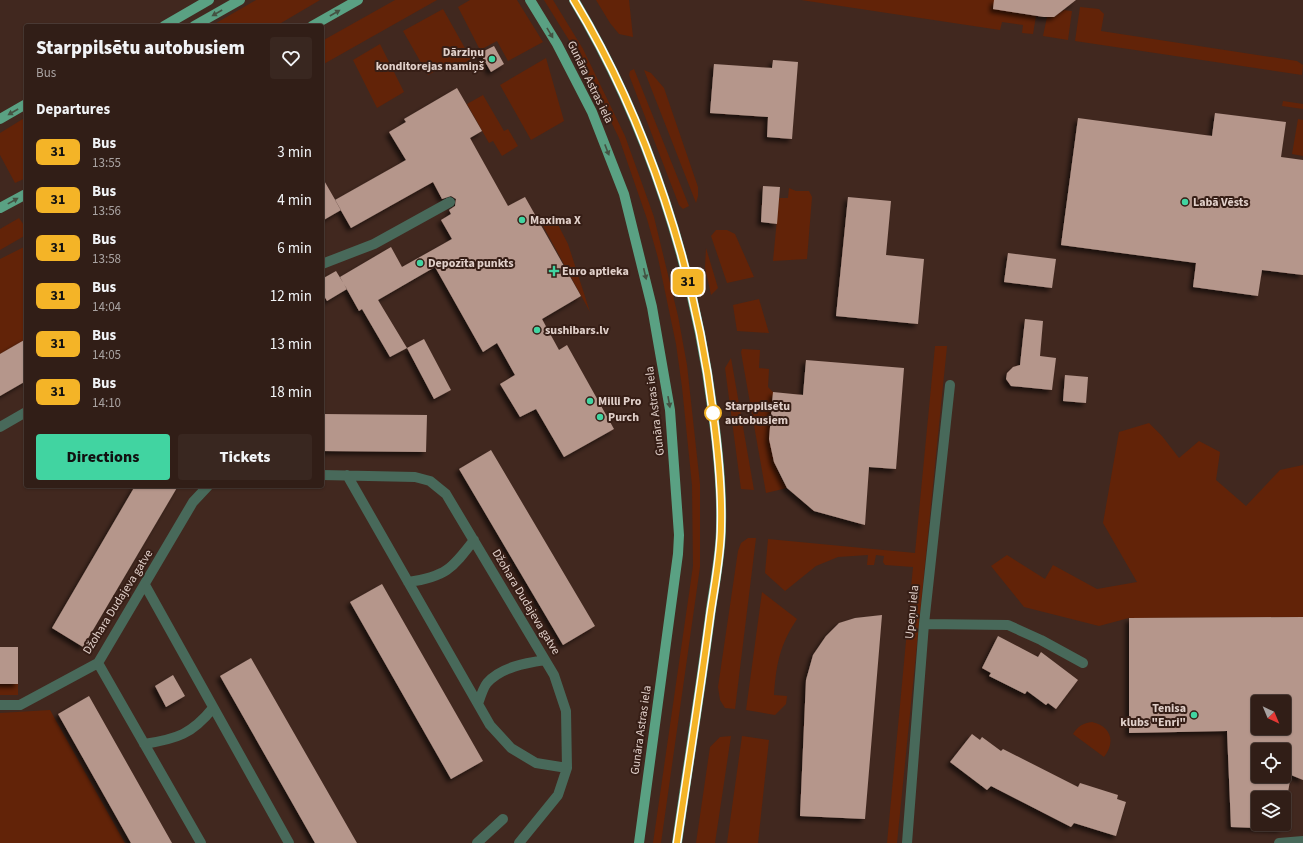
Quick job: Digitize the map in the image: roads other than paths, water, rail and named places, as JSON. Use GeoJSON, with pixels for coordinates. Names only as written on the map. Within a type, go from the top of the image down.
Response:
{"type":"FeatureCollection","features":[{"type":"Feature","properties":{"kind":"main road"},"geometry":{"type":"LineString","coordinates":[[167,24],[209,0]]}},
{"type":"Feature","properties":{"kind":"main road"},"geometry":{"type":"LineString","coordinates":[[198,24],[240,0]]}},
{"type":"Feature","properties":{"kind":"main road"},"geometry":{"type":"LineString","coordinates":[[316,24],[358,0]]}},
{"type":"Feature","properties":{"kind":"main road","name":"Gunāra Astras iela"},"geometry":{"type":"LineString","coordinates":[[530,0],[557,44],[592,112],[624,194],[652,307],[670,410],[679,535],[639,843]]}},
{"type":"Feature","properties":{"kind":"main road","name":"Gunāra Astras iela"},"geometry":{"type":"LineString","coordinates":[[574,0],[592,31],[625,99],[649,157],[669,216],[686,272],[703,346],[718,448],[721,527],[704,666],[677,843]]}},
{"type":"Feature","properties":{"kind":"main road"},"geometry":{"type":"LineString","coordinates":[[0,119],[24,105]]}},
{"type":"Feature","properties":{"kind":"main road"},"geometry":{"type":"LineString","coordinates":[[0,208],[24,195]]}},
{"type":"Feature","properties":{"kind":"street"},"geometry":{"type":"LineString","coordinates":[[324,263],[380,241],[450,202]]}},
{"type":"Feature","properties":{"kind":"street","name":"Upeņu iela"},"geometry":{"type":"LineString","coordinates":[[907,843],[924,624],[950,385]]}},
{"type":"Feature","properties":{"kind":"street"},"geometry":{"type":"LineString","coordinates":[[0,427],[24,413]]}},
{"type":"Feature","properties":{"kind":"street","name":"Džohara Dudajeva gatve"},"geometry":{"type":"LineString","coordinates":[[324,475],[415,477],[430,481],[446,494],[554,675],[566,711],[567,768],[558,795],[519,843]]}},
{"type":"Feature","properties":{"kind":"street"},"geometry":{"type":"LineString","coordinates":[[347,475],[490,725],[511,748],[536,763],[567,768]]}},
{"type":"Feature","properties":{"kind":"street","name":"Džohara Dudajeva gatve"},"geometry":{"type":"LineString","coordinates":[[0,705],[20,705],[98,663],[193,502],[206,488]]}},
{"type":"Feature","properties":{"kind":"street"},"geometry":{"type":"LineString","coordinates":[[408,582],[430,579],[445,572],[458,562],[474,540]]}},
{"type":"Feature","properties":{"kind":"street"},"geometry":{"type":"LineString","coordinates":[[145,585],[289,843]]}},
{"type":"Feature","properties":{"kind":"street"},"geometry":{"type":"LineString","coordinates":[[924,624],[1008,625],[1041,640],[1083,663]]}},
{"type":"Feature","properties":{"kind":"street"},"geometry":{"type":"LineString","coordinates":[[478,704],[487,683],[503,672],[523,663],[545,660]]}},
{"type":"Feature","properties":{"kind":"street"},"geometry":{"type":"LineString","coordinates":[[98,663],[201,843]]}},
{"type":"Feature","properties":{"kind":"street"},"geometry":{"type":"LineString","coordinates":[[144,744],[166,741],[183,734],[200,724],[213,708]]}},
{"type":"Feature","properties":{"kind":"street"},"geometry":{"type":"LineString","coordinates":[[477,843],[503,819]]}},
{"type":"Feature","properties":{"kind":"street"},"geometry":{"type":"LineString","coordinates":[[1279,843],[1303,841]]}},
{"type":"Feature","properties":{"kind":"place","name":"Dārziņu konditorejas namiņš"},"geometry":{"type":"Point","coordinates":[492,59]}},
{"type":"Feature","properties":{"kind":"place","name":"Labā Vēsts"},"geometry":{"type":"Point","coordinates":[1185,202]}},
{"type":"Feature","properties":{"kind":"place","name":"Maxima X"},"geometry":{"type":"Point","coordinates":[522,220]}},
{"type":"Feature","properties":{"kind":"place","name":"Depozīta punkts"},"geometry":{"type":"Point","coordinates":[420,263]}},
{"type":"Feature","properties":{"kind":"place","name":"Euro aptieka"},"geometry":{"type":"Point","coordinates":[554,271]}},
{"type":"Feature","properties":{"kind":"place","name":"sushibars.lv"},"geometry":{"type":"Point","coordinates":[537,330]}},
{"type":"Feature","properties":{"kind":"place","name":"Milli Pro"},"geometry":{"type":"Point","coordinates":[590,401]}},
{"type":"Feature","properties":{"kind":"place","name":"Starppilsētu autobusiem"},"geometry":{"type":"Point","coordinates":[713,413]}},
{"type":"Feature","properties":{"kind":"place","name":"Purch"},"geometry":{"type":"Point","coordinates":[600,417]}},
{"type":"Feature","properties":{"kind":"place","name":"Tenisa klubs \"Enri\""},"geometry":{"type":"Point","coordinates":[1194,715]}}]}
